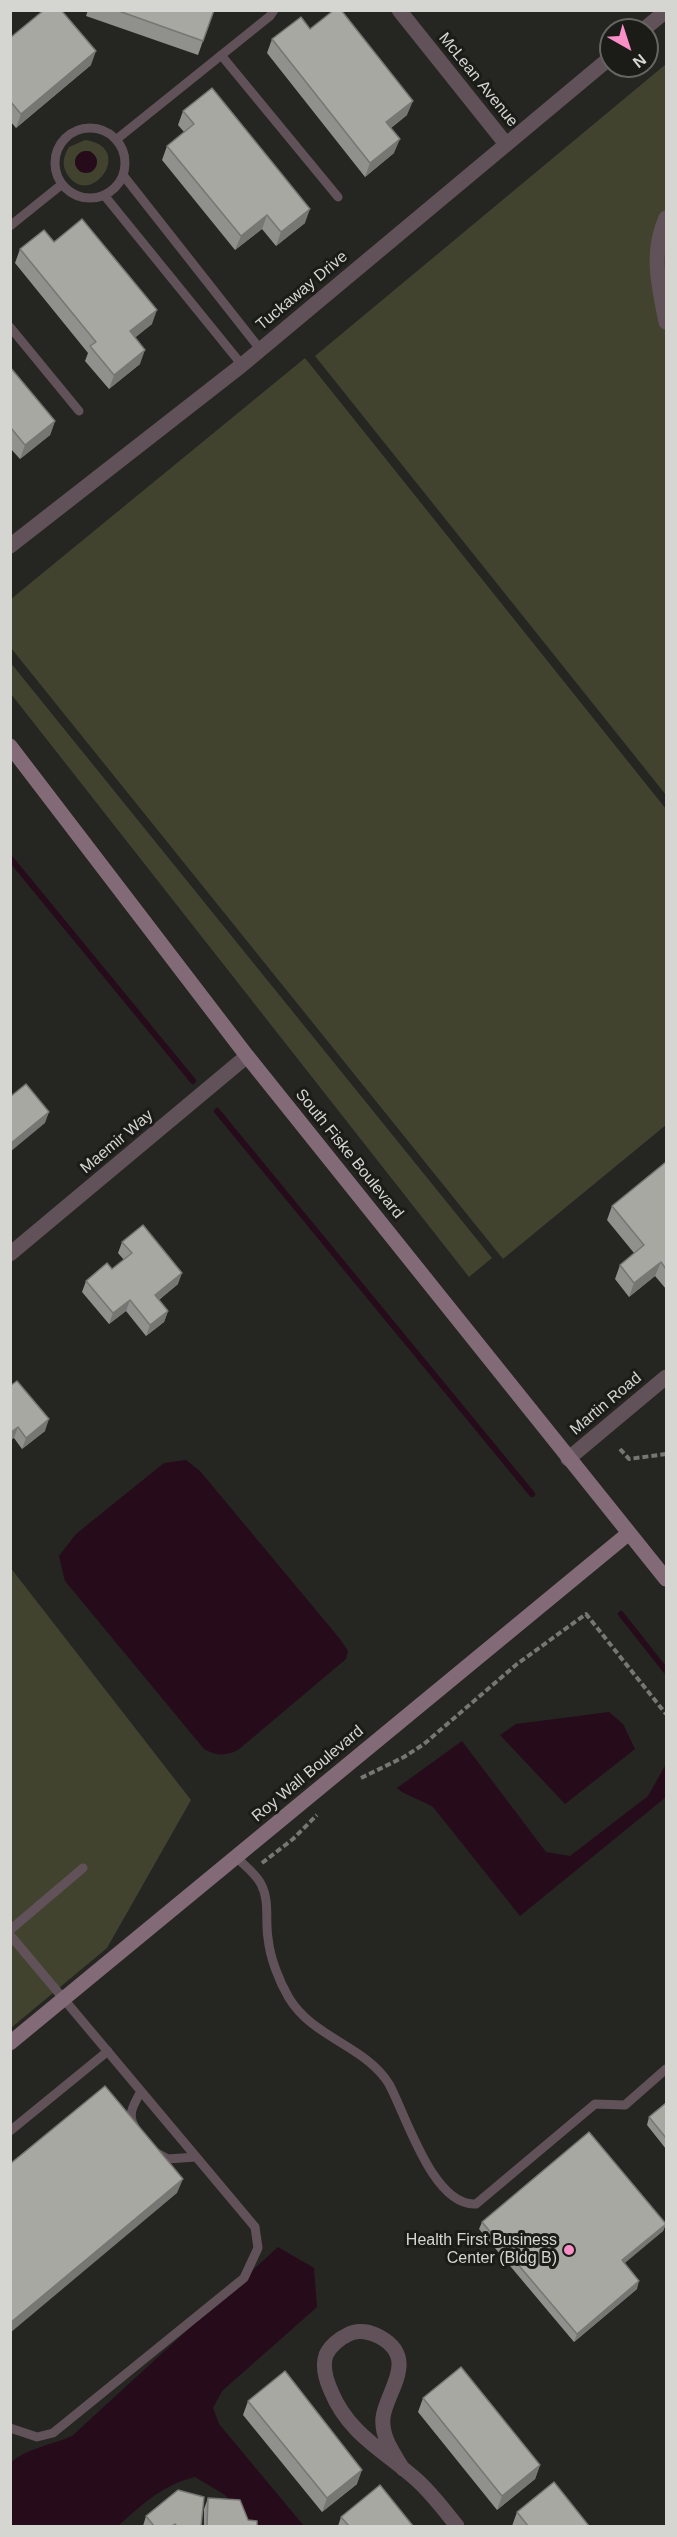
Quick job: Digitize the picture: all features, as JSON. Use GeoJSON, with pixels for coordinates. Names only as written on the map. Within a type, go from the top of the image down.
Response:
{"type":"FeatureCollection","features":[{"type":"Feature","properties":{"kind":"main road","name":"South Fiske Boulevard"},"geometry":{"type":"LineString","coordinates":[[10,746],[247,1056],[666,1579]]}},
{"type":"Feature","properties":{"kind":"main road","name":"Roy Wall Boulevard"},"geometry":{"type":"LineString","coordinates":[[10,2043],[629,1533]]}},
{"type":"Feature","properties":{"kind":"street","name":"McLean Avenue"},"geometry":{"type":"LineString","coordinates":[[399,10],[506,144]]}},
{"type":"Feature","properties":{"kind":"street","name":"Tuckaway Drive"},"geometry":{"type":"LineString","coordinates":[[10,546],[242,365],[599,67]]}},
{"type":"Feature","properties":{"kind":"street"},"geometry":{"type":"LineString","coordinates":[[666,218],[657,243],[656,263],[666,322]]}},
{"type":"Feature","properties":{"kind":"street","name":"Maemir Way"},"geometry":{"type":"LineString","coordinates":[[10,1254],[247,1056]]}},
{"type":"Feature","properties":{"kind":"street","name":"Martin Road"},"geometry":{"type":"LineString","coordinates":[[568,1459],[666,1377]]}},
{"type":"Feature","properties":{"kind":"street"},"geometry":{"type":"LineString","coordinates":[[403,2469],[389,2444],[384,2431],[383,2419],[385,2407],[399,2378],[396,2355],[381,2337],[352,2332],[333,2345],[327,2353],[324,2364],[327,2381],[343,2416],[359,2434],[419,2482],[457,2526]]}},
{"type":"Feature","properties":{"kind":"lane"},"geometry":{"type":"LineString","coordinates":[[117,139],[270,16],[274,10]]}},
{"type":"Feature","properties":{"kind":"lane"},"geometry":{"type":"LineString","coordinates":[[222,55],[338,197]]}},
{"type":"Feature","properties":{"kind":"lane"},"geometry":{"type":"LineString","coordinates":[[95,128],[107,131],[117,139],[124,151],[126,163],[123,175],[115,188],[104,195],[82,198],[71,193],[62,185],[55,169],[55,157],[63,139],[73,132],[95,128]]}},
{"type":"Feature","properties":{"kind":"lane"},"geometry":{"type":"LineString","coordinates":[[123,175],[260,350]]}},
{"type":"Feature","properties":{"kind":"lane"},"geometry":{"type":"LineString","coordinates":[[10,226],[62,185]]}},
{"type":"Feature","properties":{"kind":"lane"},"geometry":{"type":"LineString","coordinates":[[104,195],[242,365]]}},
{"type":"Feature","properties":{"kind":"lane"},"geometry":{"type":"LineString","coordinates":[[10,327],[79,411]]}},
{"type":"Feature","properties":{"kind":"lane"},"geometry":{"type":"LineString","coordinates":[[236,1857],[260,1882],[266,1896],[268,1939],[279,1979],[289,1999],[302,2016],[326,2036],[360,2056],[380,2073],[401,2106],[420,2156],[454,2198],[465,2205],[476,2204],[595,2104],[625,2105],[666,2070]]}},
{"type":"Feature","properties":{"kind":"lane"},"geometry":{"type":"LineString","coordinates":[[10,1930],[83,1868]]}},
{"type":"Feature","properties":{"kind":"lane"},"geometry":{"type":"LineString","coordinates":[[10,1935],[255,2227],[258,2248],[244,2278],[53,2433],[37,2438],[10,2428]]}},
{"type":"Feature","properties":{"kind":"lane"},"geometry":{"type":"LineString","coordinates":[[10,2131],[108,2051]]}},
{"type":"Feature","properties":{"kind":"lane"},"geometry":{"type":"LineString","coordinates":[[138,2132],[131,2122],[131,2111],[141,2091]]}},
{"type":"Feature","properties":{"kind":"lane"},"geometry":{"type":"LineString","coordinates":[[153,2151],[168,2158],[196,2157]]}},
{"type":"Feature","properties":{"kind":"path"},"geometry":{"type":"LineString","coordinates":[[620,1449],[629,1459],[666,1454]]}},
{"type":"Feature","properties":{"kind":"path"},"geometry":{"type":"LineString","coordinates":[[355,1782],[424,1744],[517,1664],[586,1614],[666,1714]]}},
{"type":"Feature","properties":{"kind":"path"},"geometry":{"type":"LineString","coordinates":[[262,1863],[293,1839],[324,1809]]}},
{"type":"Feature","properties":{"kind":"green space"},"geometry":{"type":"Polygon","coordinates":[[[666,64],[666,795],[315,356],[649,78],[659,78],[659,70],[666,64]]]}},
{"type":"Feature","properties":{"kind":"green space"},"geometry":{"type":"Polygon","coordinates":[[[85,140],[100,145],[107,153],[108,164],[104,174],[97,181],[87,185],[77,183],[67,174],[64,167],[69,147],[85,140]],[[84,151],[75,164],[81,172],[92,171],[97,160],[90,151],[84,151]]]}},
{"type":"Feature","properties":{"kind":"green space"},"geometry":{"type":"Polygon","coordinates":[[[305,358],[666,809],[666,1125],[503,1259],[11,648],[11,599],[305,358]]]}},
{"type":"Feature","properties":{"kind":"green space"},"geometry":{"type":"Polygon","coordinates":[[[10,662],[492,1258],[469,1277],[11,694],[10,662]]]}},
{"type":"Feature","properties":{"kind":"green space"},"geometry":{"type":"Polygon","coordinates":[[[10,1567],[191,1800],[107,1948],[11,2028],[10,1567]]]}},
{"type":"Feature","properties":{"kind":"shaded area"},"geometry":{"type":"Polygon","coordinates":[[[86,151],[94,154],[97,162],[94,170],[86,173],[78,170],[75,162],[78,154],[86,151]]]}},
{"type":"Feature","properties":{"kind":"shaded area"},"geometry":{"type":"Polygon","coordinates":[[[186,1460],[200,1471],[348,1651],[346,1659],[238,1750],[225,1754],[216,1754],[204,1749],[65,1581],[59,1556],[76,1534],[164,1463],[186,1460]]]}},
{"type":"Feature","properties":{"kind":"shaded area"},"geometry":{"type":"Polygon","coordinates":[[[609,1712],[623,1724],[635,1749],[565,1804],[500,1735],[516,1724],[609,1712]]]}},
{"type":"Feature","properties":{"kind":"shaded area"},"geometry":{"type":"Polygon","coordinates":[[[462,1741],[546,1852],[570,1856],[648,1796],[666,1764],[666,1797],[520,1916],[433,1807],[397,1788],[462,1741]]]}},
{"type":"Feature","properties":{"kind":"shaded area"},"geometry":{"type":"Polygon","coordinates":[[[278,2247],[314,2268],[317,2307],[222,2391],[213,2408],[219,2424],[304,2526],[251,2526],[225,2495],[195,2477],[163,2490],[118,2526],[11,2526],[11,2462],[32,2450],[72,2436],[278,2247]]]}},
{"type":"Feature","properties":{"kind":"building"},"geometry":{"type":"Polygon","coordinates":[[[44,10],[61,10],[96,51],[21,114],[10,101],[10,38],[44,10]]]}},
{"type":"Feature","properties":{"kind":"building"},"geometry":{"type":"Polygon","coordinates":[[[116,10],[214,10],[203,41],[116,10]]]}},
{"type":"Feature","properties":{"kind":"building"},"geometry":{"type":"Polygon","coordinates":[[[334,10],[341,10],[413,101],[386,122],[400,139],[370,163],[272,39],[301,17],[310,29],[334,10]]]}},
{"type":"Feature","properties":{"kind":"building"},"geometry":{"type":"Polygon","coordinates":[[[212,88],[310,209],[281,232],[267,215],[241,236],[167,146],[194,124],[183,111],[212,88]]]}},
{"type":"Feature","properties":{"kind":"building"},"geometry":{"type":"Polygon","coordinates":[[[82,219],[157,310],[130,331],[145,350],[114,375],[90,346],[96,342],[20,249],[44,230],[54,242],[82,219]]]}},
{"type":"Feature","properties":{"kind":"building"},"geometry":{"type":"Polygon","coordinates":[[[10,367],[55,421],[25,445],[10,429],[10,367]]]}},
{"type":"Feature","properties":{"kind":"building"},"geometry":{"type":"Polygon","coordinates":[[[26,1084],[49,1112],[10,1144],[10,1097],[26,1084]]]}},
{"type":"Feature","properties":{"kind":"building"},"geometry":{"type":"Polygon","coordinates":[[[666,1162],[666,1269],[661,1262],[634,1283],[620,1265],[644,1245],[612,1206],[666,1162]]]}},
{"type":"Feature","properties":{"kind":"building"},"geometry":{"type":"Polygon","coordinates":[[[143,1225],[182,1273],[155,1295],[168,1311],[150,1325],[130,1300],[113,1313],[86,1281],[107,1263],[112,1269],[132,1253],[122,1242],[143,1225]]]}},
{"type":"Feature","properties":{"kind":"building"},"geometry":{"type":"Polygon","coordinates":[[[17,1381],[49,1419],[26,1438],[18,1427],[10,1433],[10,1386],[17,1381]]]}},
{"type":"Feature","properties":{"kind":"building"},"geometry":{"type":"Polygon","coordinates":[[[105,2086],[183,2179],[10,2323],[10,2164],[105,2086]]]}},
{"type":"Feature","properties":{"kind":"building"},"geometry":{"type":"Polygon","coordinates":[[[666,2103],[666,2138],[649,2117],[666,2103]]]}},
{"type":"Feature","properties":{"kind":"building","name":"Health First Business Center (Bldg B)"},"geometry":{"type":"Polygon","coordinates":[[[589,2132],[666,2224],[622,2260],[639,2281],[577,2334],[482,2222],[589,2132]]]}},
{"type":"Feature","properties":{"kind":"building"},"geometry":{"type":"Polygon","coordinates":[[[461,2367],[540,2465],[502,2496],[423,2398],[461,2367]]]}},
{"type":"Feature","properties":{"kind":"building"},"geometry":{"type":"Polygon","coordinates":[[[285,2371],[362,2470],[327,2498],[248,2401],[285,2371]]]}},
{"type":"Feature","properties":{"kind":"building"},"geometry":{"type":"Polygon","coordinates":[[[554,2482],[589,2526],[528,2526],[517,2512],[554,2482]]]}},
{"type":"Feature","properties":{"kind":"building"},"geometry":{"type":"Polygon","coordinates":[[[380,2485],[413,2526],[349,2526],[341,2517],[380,2485]]]}},
{"type":"Feature","properties":{"kind":"building"},"geometry":{"type":"Polygon","coordinates":[[[178,2490],[204,2497],[201,2526],[177,2526],[175,2524],[154,2526],[146,2516],[178,2490]]]}},
{"type":"Feature","properties":{"kind":"building"},"geometry":{"type":"Polygon","coordinates":[[[208,2498],[240,2500],[248,2520],[257,2521],[257,2526],[207,2526],[208,2498]]]}},
{"type":"Feature","properties":{"kind":"waterway"},"geometry":{"type":"LineString","coordinates":[[10,858],[193,1081]]}},
{"type":"Feature","properties":{"kind":"waterway"},"geometry":{"type":"LineString","coordinates":[[217,1111],[532,1494]]}},
{"type":"Feature","properties":{"kind":"waterway"},"geometry":{"type":"LineString","coordinates":[[621,1614],[666,1671]]}},
{"type":"Feature","properties":{"kind":"place","name":"Health First Business Center (Bldg B)"},"geometry":{"type":"Point","coordinates":[569,2250]}}]}
